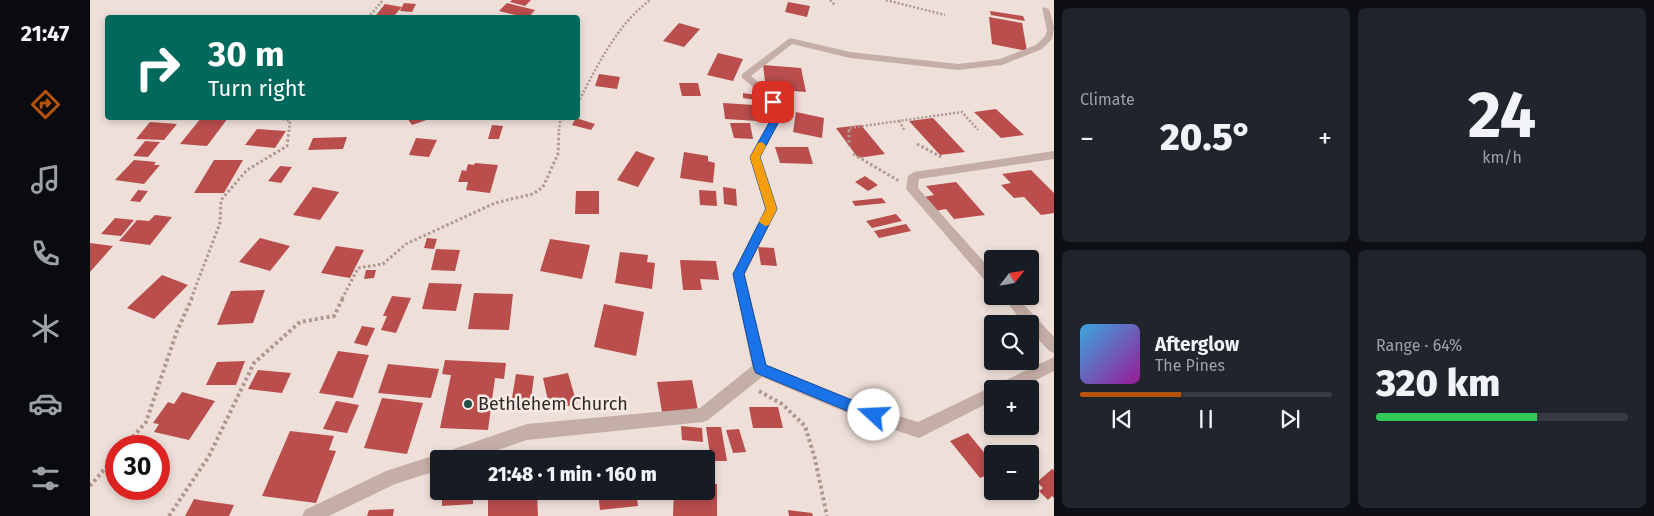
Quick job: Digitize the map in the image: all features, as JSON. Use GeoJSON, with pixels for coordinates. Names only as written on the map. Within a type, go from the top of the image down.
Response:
{"type":"FeatureCollection","features":[{"type":"Feature","properties":{"kind":"street"},"geometry":{"type":"LineString","coordinates":[[760,369],[738,274],[771,209],[755,157],[780,112],[766,92],[744,76],[790,42],[850,56],[958,67],[1002,62],[1039,48],[1049,37],[1051,31],[1051,10]]}},
{"type":"Feature","properties":{"kind":"street"},"geometry":{"type":"LineString","coordinates":[[984,270],[912,189],[914,176],[1054,155]]}},
{"type":"Feature","properties":{"kind":"street"},"geometry":{"type":"LineString","coordinates":[[1016,305],[1054,348]]}},
{"type":"Feature","properties":{"kind":"street"},"geometry":{"type":"LineString","coordinates":[[1021,380],[1054,364]]}},
{"type":"Feature","properties":{"kind":"street"},"geometry":{"type":"LineString","coordinates":[[760,369],[859,411],[918,430],[984,398]]}},
{"type":"Feature","properties":{"kind":"street"},"geometry":{"type":"LineString","coordinates":[[474,450],[527,432],[703,415],[760,369]]}},
{"type":"Feature","properties":{"kind":"street"},"geometry":{"type":"LineString","coordinates":[[311,516],[392,477],[430,465]]}},
{"type":"Feature","properties":{"kind":"path"},"geometry":{"type":"LineString","coordinates":[[370,15],[383,0]]}},
{"type":"Feature","properties":{"kind":"path"},"geometry":{"type":"LineString","coordinates":[[580,99],[604,52],[641,7],[650,0]]}},
{"type":"Feature","properties":{"kind":"path"},"geometry":{"type":"LineString","coordinates":[[830,0],[836,4]]}},
{"type":"Feature","properties":{"kind":"path"},"geometry":{"type":"LineString","coordinates":[[886,0],[945,15]]}},
{"type":"Feature","properties":{"kind":"path"},"geometry":{"type":"LineString","coordinates":[[849,146],[849,128],[962,112],[978,130]]}},
{"type":"Feature","properties":{"kind":"path"},"geometry":{"type":"LineString","coordinates":[[135,435],[146,422],[177,331],[192,298],[220,223],[222,200],[247,170],[287,146],[290,122],[284,120]]}},
{"type":"Feature","properties":{"kind":"path"},"geometry":{"type":"LineString","coordinates":[[169,516],[209,456],[254,363],[300,322],[334,316],[358,268],[383,264],[406,244],[495,203],[533,194],[543,187],[558,154],[561,120]]}},
{"type":"Feature","properties":{"kind":"path"},"geometry":{"type":"LineString","coordinates":[[899,121],[905,131]]}},
{"type":"Feature","properties":{"kind":"path"},"geometry":{"type":"LineString","coordinates":[[854,154],[912,189]]}},
{"type":"Feature","properties":{"kind":"path"},"geometry":{"type":"LineString","coordinates":[[754,389],[782,404],[805,426],[815,460],[827,516]]}},
{"type":"Feature","properties":{"kind":"path"},"geometry":{"type":"LineString","coordinates":[[90,486],[105,469]]}},
{"type":"Feature","properties":{"kind":"building"},"geometry":{"type":"Polygon","coordinates":[[[512,0],[531,0],[525,6],[510,2],[512,0]]]}},
{"type":"Feature","properties":{"kind":"building"},"geometry":{"type":"Polygon","coordinates":[[[788,2],[810,6],[807,17],[785,12],[788,2]]]}},
{"type":"Feature","properties":{"kind":"building"},"geometry":{"type":"Polygon","coordinates":[[[404,3],[416,4],[412,12],[400,11],[404,3]]]}},
{"type":"Feature","properties":{"kind":"building"},"geometry":{"type":"Polygon","coordinates":[[[507,3],[535,10],[531,15],[516,15],[499,11],[507,3]]]}},
{"type":"Feature","properties":{"kind":"building"},"geometry":{"type":"Polygon","coordinates":[[[385,4],[402,7],[395,15],[376,15],[385,4]]]}},
{"type":"Feature","properties":{"kind":"building"},"geometry":{"type":"Polygon","coordinates":[[[990,11],[1023,16],[1025,21],[991,15],[990,11]]]}},
{"type":"Feature","properties":{"kind":"building"},"geometry":{"type":"Polygon","coordinates":[[[989,17],[1022,23],[1027,51],[992,44],[989,17]]]}},
{"type":"Feature","properties":{"kind":"building"},"geometry":{"type":"Polygon","coordinates":[[[679,23],[700,29],[684,47],[663,41],[679,23]]]}},
{"type":"Feature","properties":{"kind":"building"},"geometry":{"type":"Polygon","coordinates":[[[718,53],[743,59],[733,81],[707,75],[718,53]]]}},
{"type":"Feature","properties":{"kind":"building"},"geometry":{"type":"Polygon","coordinates":[[[763,65],[801,68],[806,92],[766,89],[763,65]]]}},
{"type":"Feature","properties":{"kind":"building"},"geometry":{"type":"Polygon","coordinates":[[[599,74],[620,77],[617,89],[595,86],[599,74]]]}},
{"type":"Feature","properties":{"kind":"building"},"geometry":{"type":"Polygon","coordinates":[[[679,83],[698,83],[701,96],[682,96],[679,83]]]}},
{"type":"Feature","properties":{"kind":"building"},"geometry":{"type":"Polygon","coordinates":[[[743,93],[763,96],[763,101],[743,98],[743,93]]]}},
{"type":"Feature","properties":{"kind":"building"},"geometry":{"type":"Polygon","coordinates":[[[723,103],[755,105],[758,121],[725,119],[723,103]]]}},
{"type":"Feature","properties":{"kind":"building"},"geometry":{"type":"Polygon","coordinates":[[[996,109],[1024,135],[1001,138],[974,112],[996,109]]]}},
{"type":"Feature","properties":{"kind":"building"},"geometry":{"type":"Polygon","coordinates":[[[796,112],[824,118],[822,138],[793,132],[796,112]]]}},
{"type":"Feature","properties":{"kind":"building"},"geometry":{"type":"Polygon","coordinates":[[[933,118],[965,152],[940,155],[909,121],[933,118]]]}},
{"type":"Feature","properties":{"kind":"building"},"geometry":{"type":"Polygon","coordinates":[[[580,119],[595,124],[591,130],[572,125],[575,120],[580,119]]]}},
{"type":"Feature","properties":{"kind":"building"},"geometry":{"type":"Polygon","coordinates":[[[199,120],[226,120],[207,146],[180,144],[199,120]]]}},
{"type":"Feature","properties":{"kind":"building"},"geometry":{"type":"Polygon","coordinates":[[[408,120],[426,120],[412,125],[408,120]]]}},
{"type":"Feature","properties":{"kind":"building"},"geometry":{"type":"Polygon","coordinates":[[[150,122],[177,124],[164,140],[136,139],[150,122]]]}},
{"type":"Feature","properties":{"kind":"building"},"geometry":{"type":"Polygon","coordinates":[[[730,123],[750,123],[753,139],[734,138],[730,123]]]}},
{"type":"Feature","properties":{"kind":"building"},"geometry":{"type":"Polygon","coordinates":[[[492,125],[503,126],[499,139],[488,139],[492,125]]]}},
{"type":"Feature","properties":{"kind":"building"},"geometry":{"type":"Polygon","coordinates":[[[861,125],[885,154],[858,158],[836,128],[861,125]]]}},
{"type":"Feature","properties":{"kind":"building"},"geometry":{"type":"Polygon","coordinates":[[[257,129],[286,131],[275,148],[245,145],[257,129]]]}},
{"type":"Feature","properties":{"kind":"building"},"geometry":{"type":"Polygon","coordinates":[[[347,137],[343,149],[308,150],[313,138],[347,137]]]}},
{"type":"Feature","properties":{"kind":"building"},"geometry":{"type":"Polygon","coordinates":[[[416,138],[437,140],[429,157],[409,155],[416,138]]]}},
{"type":"Feature","properties":{"kind":"building"},"geometry":{"type":"Polygon","coordinates":[[[145,141],[160,142],[148,157],[133,156],[145,141]]]}},
{"type":"Feature","properties":{"kind":"building"},"geometry":{"type":"Polygon","coordinates":[[[775,147],[808,147],[813,164],[780,163],[775,147]]]}},
{"type":"Feature","properties":{"kind":"building"},"geometry":{"type":"Polygon","coordinates":[[[636,151],[655,158],[638,187],[617,180],[636,151]]]}},
{"type":"Feature","properties":{"kind":"building"},"geometry":{"type":"Polygon","coordinates":[[[684,152],[708,156],[708,161],[715,163],[713,183],[680,178],[684,152]]]}},
{"type":"Feature","properties":{"kind":"building"},"geometry":{"type":"Polygon","coordinates":[[[134,160],[156,162],[154,165],[160,165],[144,184],[115,180],[134,160]]]}},
{"type":"Feature","properties":{"kind":"building"},"geometry":{"type":"Polygon","coordinates":[[[214,160],[243,160],[224,193],[194,193],[214,160]]]}},
{"type":"Feature","properties":{"kind":"building"},"geometry":{"type":"Polygon","coordinates":[[[475,163],[498,165],[490,193],[466,190],[468,182],[458,182],[462,170],[466,171],[468,164],[474,165],[475,163]]]}},
{"type":"Feature","properties":{"kind":"building"},"geometry":{"type":"Polygon","coordinates":[[[280,166],[292,167],[281,183],[268,181],[280,166]]]}},
{"type":"Feature","properties":{"kind":"building"},"geometry":{"type":"Polygon","coordinates":[[[1031,170],[1054,193],[1054,213],[1041,215],[1024,197],[1014,198],[1001,185],[1011,183],[1002,174],[1031,170]]]}},
{"type":"Feature","properties":{"kind":"building"},"geometry":{"type":"Polygon","coordinates":[[[865,176],[878,185],[868,191],[855,182],[865,176]]]}},
{"type":"Feature","properties":{"kind":"building"},"geometry":{"type":"Polygon","coordinates":[[[956,182],[985,215],[954,219],[946,209],[935,211],[924,197],[934,195],[926,186],[956,182]]]}},
{"type":"Feature","properties":{"kind":"building"},"geometry":{"type":"Polygon","coordinates":[[[313,187],[339,192],[320,220],[293,215],[313,187]]]}},
{"type":"Feature","properties":{"kind":"building"},"geometry":{"type":"Polygon","coordinates":[[[723,187],[736,189],[737,206],[724,204],[723,187]]]}},
{"type":"Feature","properties":{"kind":"building"},"geometry":{"type":"Polygon","coordinates":[[[138,190],[148,191],[140,202],[130,201],[138,190]]]}},
{"type":"Feature","properties":{"kind":"building"},"geometry":{"type":"Polygon","coordinates":[[[699,190],[716,191],[717,206],[700,205],[699,190]]]}},
{"type":"Feature","properties":{"kind":"building"},"geometry":{"type":"Polygon","coordinates":[[[576,191],[599,191],[599,214],[575,214],[576,191]]]}},
{"type":"Feature","properties":{"kind":"building"},"geometry":{"type":"Polygon","coordinates":[[[882,198],[886,203],[855,206],[852,201],[882,198]]]}},
{"type":"Feature","properties":{"kind":"building"},"geometry":{"type":"Polygon","coordinates":[[[896,214],[902,221],[872,228],[866,221],[896,214]]]}},
{"type":"Feature","properties":{"kind":"building"},"geometry":{"type":"Polygon","coordinates":[[[155,215],[172,217],[150,245],[119,241],[137,220],[149,221],[155,215]]]}},
{"type":"Feature","properties":{"kind":"building"},"geometry":{"type":"Polygon","coordinates":[[[115,218],[134,220],[121,236],[101,234],[115,218]]]}},
{"type":"Feature","properties":{"kind":"building"},"geometry":{"type":"Polygon","coordinates":[[[906,224],[911,231],[879,238],[874,231],[906,224]]]}},
{"type":"Feature","properties":{"kind":"building"},"geometry":{"type":"Polygon","coordinates":[[[260,238],[290,246],[270,271],[239,262],[260,238]]]}},
{"type":"Feature","properties":{"kind":"building"},"geometry":{"type":"Polygon","coordinates":[[[427,238],[437,239],[434,249],[424,248],[427,238]]]}},
{"type":"Feature","properties":{"kind":"building"},"geometry":{"type":"Polygon","coordinates":[[[550,239],[590,245],[582,279],[540,271],[550,239]]]}},
{"type":"Feature","properties":{"kind":"building"},"geometry":{"type":"Polygon","coordinates":[[[90,243],[113,246],[90,272],[90,243]]]}},
{"type":"Feature","properties":{"kind":"building"},"geometry":{"type":"Polygon","coordinates":[[[336,246],[364,250],[350,278],[321,273],[336,246]]]}},
{"type":"Feature","properties":{"kind":"building"},"geometry":{"type":"Polygon","coordinates":[[[758,247],[774,248],[777,266],[761,265],[758,247]]]}},
{"type":"Feature","properties":{"kind":"building"},"geometry":{"type":"Polygon","coordinates":[[[436,249],[460,250],[455,271],[431,270],[436,249]]]}},
{"type":"Feature","properties":{"kind":"building"},"geometry":{"type":"Polygon","coordinates":[[[620,252],[648,255],[647,262],[655,263],[652,289],[615,283],[620,252]]]}},
{"type":"Feature","properties":{"kind":"building"},"geometry":{"type":"Polygon","coordinates":[[[680,260],[716,261],[719,280],[700,279],[702,290],[683,290],[680,260]]]}},
{"type":"Feature","properties":{"kind":"building"},"geometry":{"type":"Polygon","coordinates":[[[366,270],[376,270],[374,278],[364,279],[366,270]]]}},
{"type":"Feature","properties":{"kind":"building"},"geometry":{"type":"Polygon","coordinates":[[[162,275],[188,285],[154,319],[127,308],[162,275]]]}},
{"type":"Feature","properties":{"kind":"building"},"geometry":{"type":"Polygon","coordinates":[[[429,283],[462,284],[456,311],[422,309],[429,283]]]}},
{"type":"Feature","properties":{"kind":"building"},"geometry":{"type":"Polygon","coordinates":[[[265,290],[253,323],[217,325],[231,291],[265,290]]]}},
{"type":"Feature","properties":{"kind":"building"},"geometry":{"type":"Polygon","coordinates":[[[474,293],[513,294],[509,330],[468,329],[474,293]]]}},
{"type":"Feature","properties":{"kind":"building"},"geometry":{"type":"Polygon","coordinates":[[[392,296],[411,298],[396,333],[381,330],[387,316],[383,316],[392,296]]]}},
{"type":"Feature","properties":{"kind":"building"},"geometry":{"type":"Polygon","coordinates":[[[604,304],[644,312],[636,356],[594,347],[604,304]]]}},
{"type":"Feature","properties":{"kind":"building"},"geometry":{"type":"Polygon","coordinates":[[[362,326],[375,328],[367,346],[354,343],[362,326]]]}},
{"type":"Feature","properties":{"kind":"building"},"geometry":{"type":"Polygon","coordinates":[[[338,351],[369,355],[353,398],[319,393],[338,351]]]}},
{"type":"Feature","properties":{"kind":"building","name":"Bethlehem Church"},"geometry":{"type":"Polygon","coordinates":[[[445,360],[506,363],[504,379],[495,378],[488,430],[440,428],[451,375],[442,374],[445,360]]]}},
{"type":"Feature","properties":{"kind":"building"},"geometry":{"type":"Polygon","coordinates":[[[245,361],[236,385],[206,385],[217,362],[245,361]]]}},
{"type":"Feature","properties":{"kind":"building"},"geometry":{"type":"Polygon","coordinates":[[[388,364],[439,369],[431,398],[378,393],[388,364]]]}},
{"type":"Feature","properties":{"kind":"building"},"geometry":{"type":"Polygon","coordinates":[[[258,370],[291,373],[282,393],[248,389],[258,370]]]}},
{"type":"Feature","properties":{"kind":"building"},"geometry":{"type":"Polygon","coordinates":[[[568,373],[577,404],[550,410],[543,378],[568,373]]]}},
{"type":"Feature","properties":{"kind":"building"},"geometry":{"type":"Polygon","coordinates":[[[516,374],[534,376],[531,399],[512,398],[516,374]]]}},
{"type":"Feature","properties":{"kind":"building"},"geometry":{"type":"Polygon","coordinates":[[[692,380],[698,410],[662,412],[657,382],[692,380]]]}},
{"type":"Feature","properties":{"kind":"building"},"geometry":{"type":"Polygon","coordinates":[[[182,392],[215,401],[189,440],[154,432],[159,424],[153,423],[168,402],[174,404],[182,392]]]}},
{"type":"Feature","properties":{"kind":"building"},"geometry":{"type":"Polygon","coordinates":[[[382,398],[423,403],[407,454],[364,448],[382,398]]]}},
{"type":"Feature","properties":{"kind":"building"},"geometry":{"type":"Polygon","coordinates":[[[336,401],[359,405],[347,433],[323,429],[336,401]]]}},
{"type":"Feature","properties":{"kind":"building"},"geometry":{"type":"Polygon","coordinates":[[[749,407],[778,407],[783,428],[753,428],[749,407]]]}},
{"type":"Feature","properties":{"kind":"building"},"geometry":{"type":"Polygon","coordinates":[[[681,426],[702,428],[703,442],[682,440],[681,426]]]}},
{"type":"Feature","properties":{"kind":"building"},"geometry":{"type":"Polygon","coordinates":[[[706,427],[721,427],[727,461],[715,461],[715,450],[709,450],[706,427]]]}},
{"type":"Feature","properties":{"kind":"building"},"geometry":{"type":"Polygon","coordinates":[[[739,429],[746,452],[733,453],[726,430],[739,429]]]}},
{"type":"Feature","properties":{"kind":"building"},"geometry":{"type":"Polygon","coordinates":[[[290,431],[334,436],[329,450],[336,451],[316,503],[262,496],[290,431]]]}},
{"type":"Feature","properties":{"kind":"building"},"geometry":{"type":"Polygon","coordinates":[[[968,433],[984,452],[984,476],[980,478],[950,441],[968,433]]]}},
{"type":"Feature","properties":{"kind":"building"},"geometry":{"type":"Polygon","coordinates":[[[1052,469],[1054,470],[1054,498],[1052,496],[1048,500],[1039,491],[1043,488],[1039,484],[1039,480],[1052,469]]]}},
{"type":"Feature","properties":{"kind":"building"},"geometry":{"type":"Polygon","coordinates":[[[715,484],[717,484],[717,516],[673,516],[674,500],[715,500],[715,484]]]}},
{"type":"Feature","properties":{"kind":"building"},"geometry":{"type":"Polygon","coordinates":[[[194,499],[234,505],[229,516],[185,516],[194,499]]]}},
{"type":"Feature","properties":{"kind":"building"},"geometry":{"type":"Polygon","coordinates":[[[442,500],[473,500],[473,504],[442,506],[442,500]]]}},
{"type":"Feature","properties":{"kind":"building"},"geometry":{"type":"Polygon","coordinates":[[[488,500],[537,500],[538,516],[488,516],[488,500]]]}},
{"type":"Feature","properties":{"kind":"building"},"geometry":{"type":"Polygon","coordinates":[[[599,500],[637,500],[638,506],[600,510],[599,500]]]}},
{"type":"Feature","properties":{"kind":"building"},"geometry":{"type":"Polygon","coordinates":[[[394,509],[393,516],[367,516],[369,510],[394,509]]]}},
{"type":"Feature","properties":{"kind":"building"},"geometry":{"type":"Polygon","coordinates":[[[788,510],[812,513],[813,516],[789,516],[788,510]]]}},
{"type":"Feature","properties":{"kind":"slow traffic"},"geometry":{"type":"LineString","coordinates":[[762,146],[755,157],[771,209],[765,222]]}},
{"type":"Feature","properties":{"kind":"place","name":"Bethlehem Church"},"geometry":{"type":"Point","coordinates":[468,404]}},
{"type":"Feature","properties":{"kind":"route"},"geometry":{"type":"LineString","coordinates":[[773,102],[780,112],[755,157],[771,209],[738,274],[760,369],[859,411],[874,415]]}}]}
